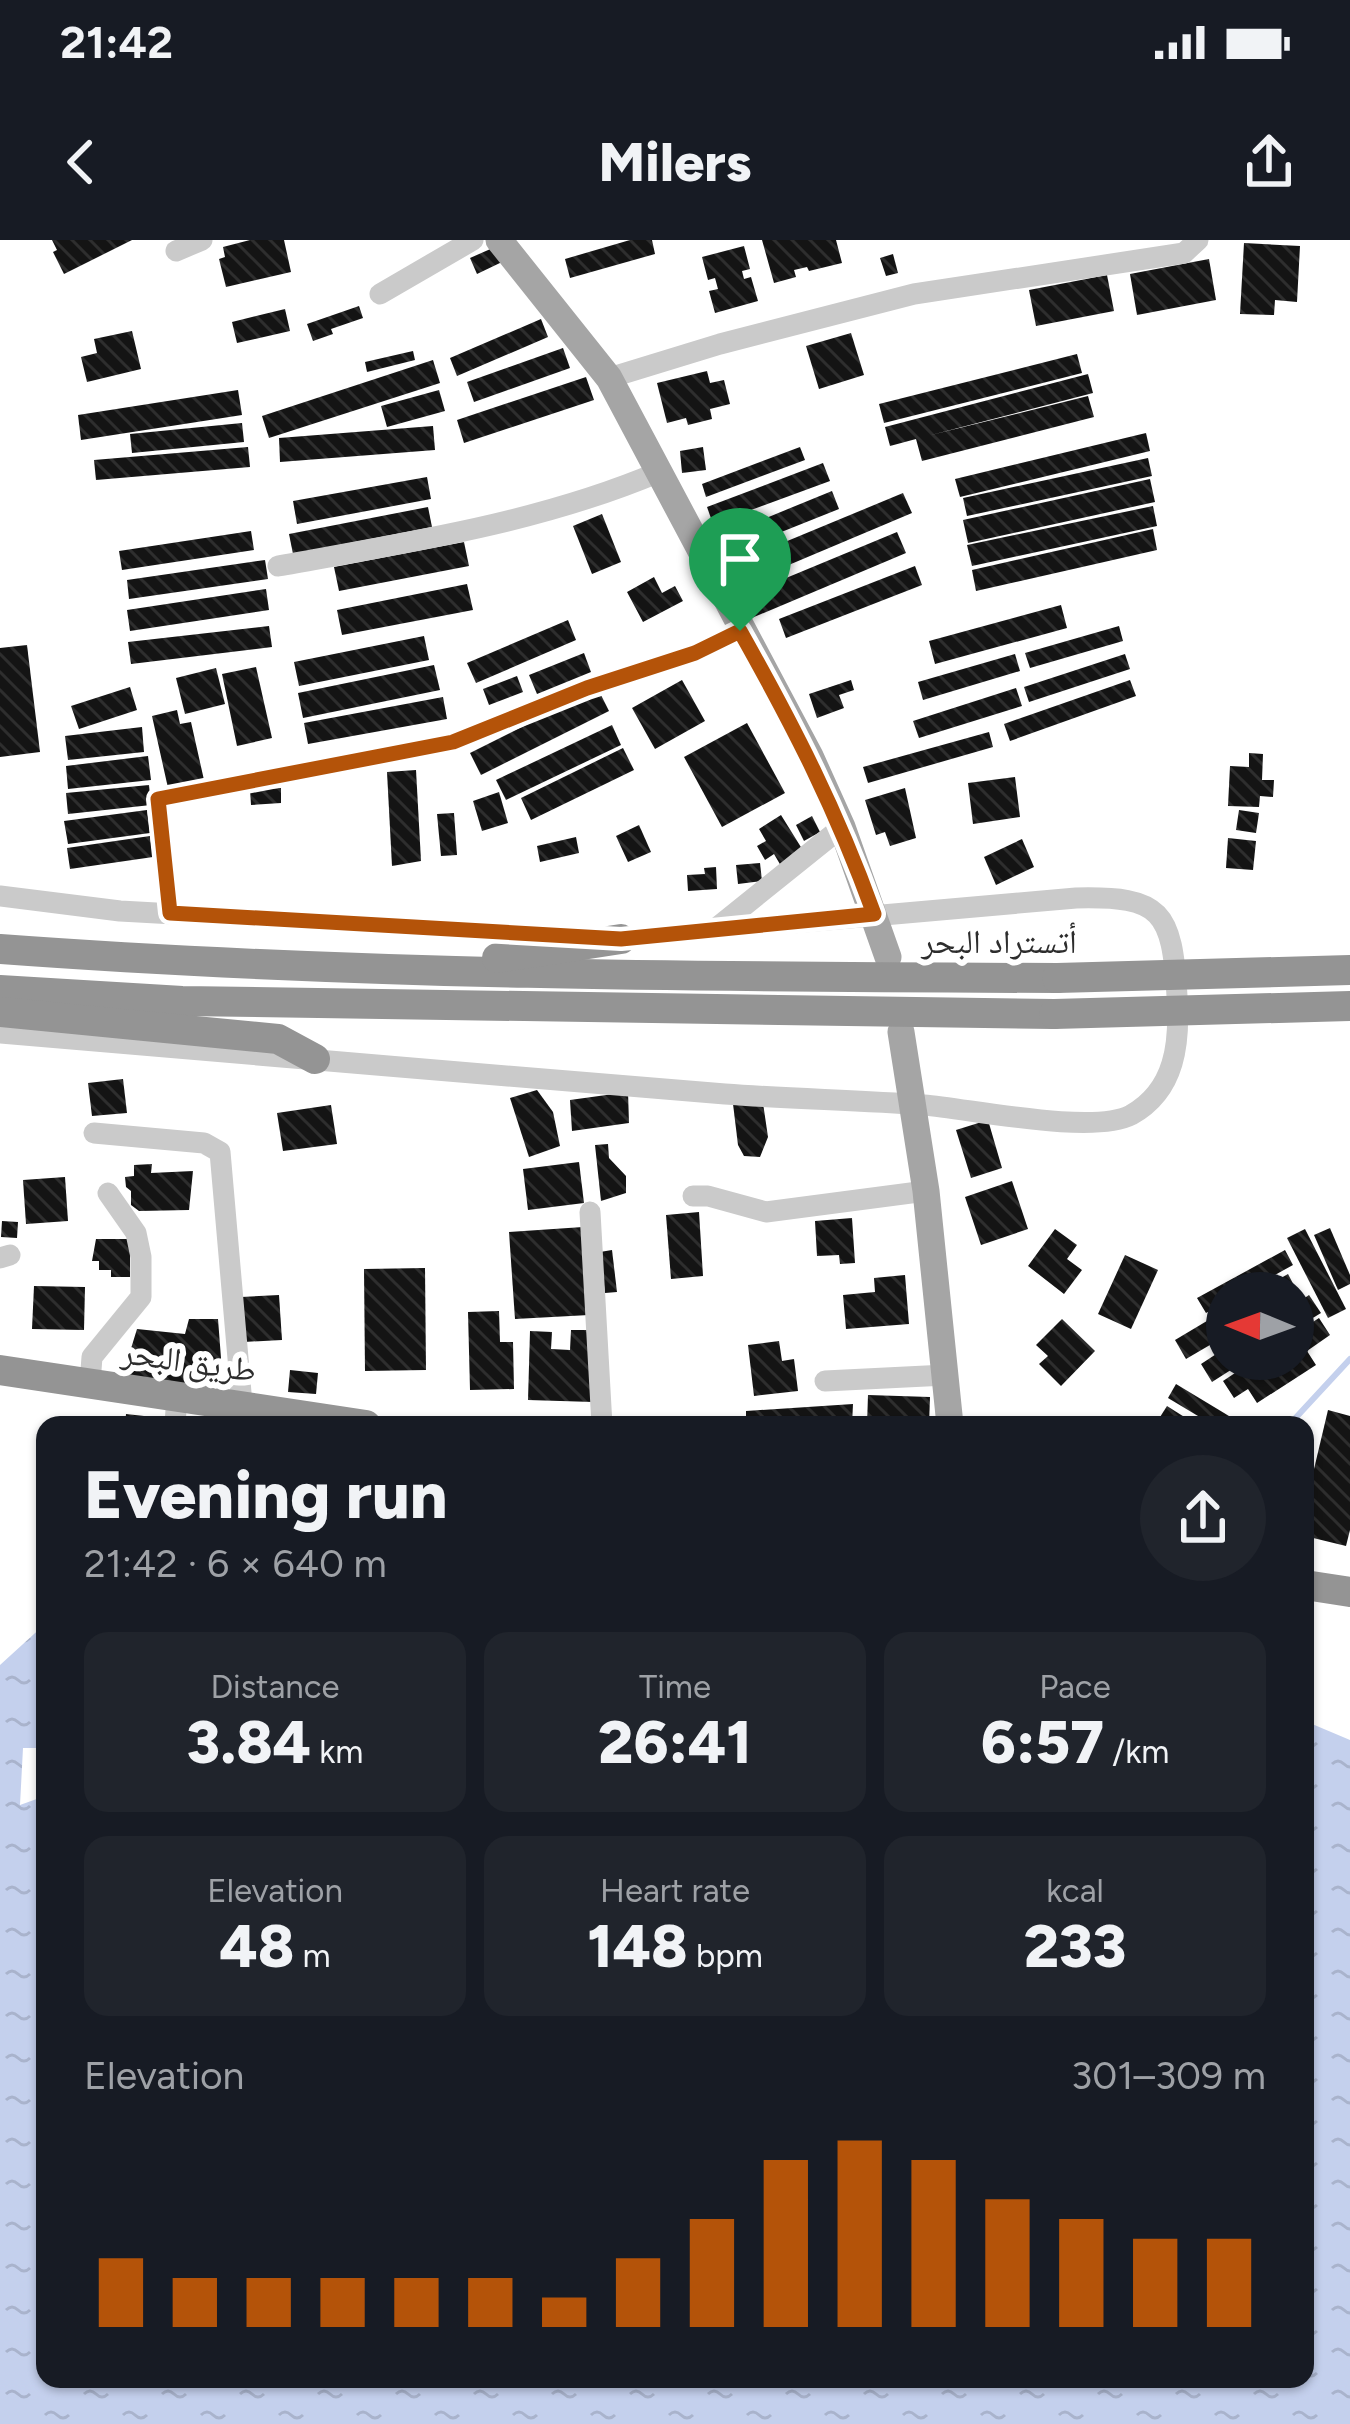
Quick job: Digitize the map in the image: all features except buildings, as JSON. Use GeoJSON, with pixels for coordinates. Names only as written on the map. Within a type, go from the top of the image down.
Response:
{"type":"FeatureCollection","features":[{"type":"Feature","properties":{"kind":"highway"},"geometry":{"type":"LineString","coordinates":[[395,970],[621,939]]}},
{"type":"Feature","properties":{"kind":"highway","name":"أتستراد البحر"},"geometry":{"type":"LineString","coordinates":[[0,949],[395,970],[642,977],[1057,977],[1350,970]]}},
{"type":"Feature","properties":{"kind":"highway"},"geometry":{"type":"LineString","coordinates":[[0,989],[182,1001],[1054,1014],[1350,1006]]}},
{"type":"Feature","properties":{"kind":"highway"},"geometry":{"type":"LineString","coordinates":[[0,1012],[278,1039],[315,1059]]}},
{"type":"Feature","properties":{"kind":"highway","name":"طريق البحر"},"geometry":{"type":"LineString","coordinates":[[0,1370],[90,1383],[176,1410],[242,1404],[313,1416]]}},
{"type":"Feature","properties":{"kind":"highway"},"geometry":{"type":"LineString","coordinates":[[1314,1587],[1350,1592]]}},
{"type":"Feature","properties":{"kind":"main road"},"geometry":{"type":"LineString","coordinates":[[499,240],[609,378],[810,756],[842,827],[888,957]]}},
{"type":"Feature","properties":{"kind":"main road"},"geometry":{"type":"LineString","coordinates":[[901,1032],[926,1191],[949,1416]]}},
{"type":"Feature","properties":{"kind":"street"},"geometry":{"type":"LineString","coordinates":[[176,251],[202,240]]}},
{"type":"Feature","properties":{"kind":"street"},"geometry":{"type":"LineString","coordinates":[[380,294],[473,240]]}},
{"type":"Feature","properties":{"kind":"street"},"geometry":{"type":"LineString","coordinates":[[609,378],[914,294],[1184,253],[1198,240]]}},
{"type":"Feature","properties":{"kind":"street"},"geometry":{"type":"LineString","coordinates":[[278,566],[432,539],[619,489],[659,472]]}},
{"type":"Feature","properties":{"kind":"street"},"geometry":{"type":"LineString","coordinates":[[170,913],[158,799],[453,742],[587,688],[695,653],[740,631]]}},
{"type":"Feature","properties":{"kind":"street"},"geometry":{"type":"LineString","coordinates":[[719,927],[842,827]]}},
{"type":"Feature","properties":{"kind":"street"},"geometry":{"type":"LineString","coordinates":[[0,896],[120,911],[621,939],[719,927],[1115,897],[1155,909],[1169,930],[1178,996],[1177,1049],[1171,1072],[1152,1100],[1129,1117],[1100,1124],[912,1104],[730,1094],[0,1033]]}},
{"type":"Feature","properties":{"kind":"street"},"geometry":{"type":"LineString","coordinates":[[94,1132],[204,1143],[220,1152],[242,1404]]}},
{"type":"Feature","properties":{"kind":"street"},"geometry":{"type":"LineString","coordinates":[[693,1196],[766,1212],[926,1191]]}},
{"type":"Feature","properties":{"kind":"street"},"geometry":{"type":"LineString","coordinates":[[90,1383],[92,1357],[141,1297],[136,1233],[108,1193]]}},
{"type":"Feature","properties":{"kind":"street"},"geometry":{"type":"LineString","coordinates":[[590,1212],[601,1416]]}},
{"type":"Feature","properties":{"kind":"street"},"geometry":{"type":"LineString","coordinates":[[825,1381],[946,1375]]}},
{"type":"Feature","properties":{"kind":"water"},"geometry":{"type":"Polygon","coordinates":[[[36,1632],[36,1748],[23,1748],[20,1805],[36,1799],[36,2388],[1314,2388],[1314,1725],[1350,1740],[1350,2424],[0,2424],[0,1665],[36,1632]]]}},
{"type":"Feature","properties":{"kind":"waterway"},"geometry":{"type":"LineString","coordinates":[[1297,1416],[1350,1359]]}},
{"type":"Feature","properties":{"kind":"route"},"geometry":{"type":"LineString","coordinates":[[740,631],[810,756],[874,914],[621,939],[170,913],[158,799],[453,742],[587,688],[695,653],[740,631]]}}]}
